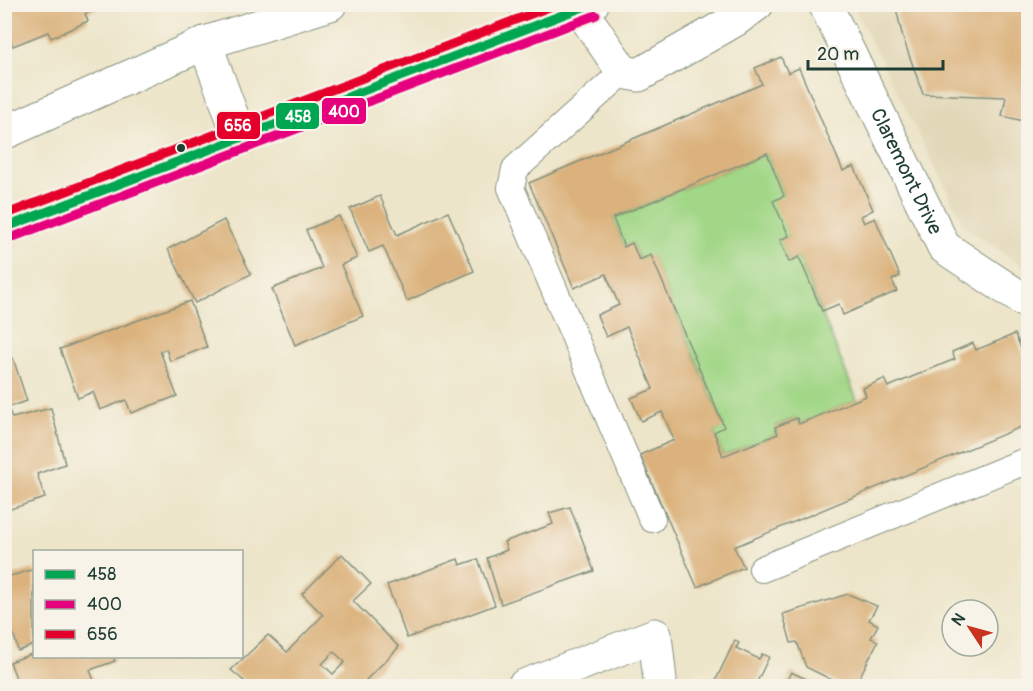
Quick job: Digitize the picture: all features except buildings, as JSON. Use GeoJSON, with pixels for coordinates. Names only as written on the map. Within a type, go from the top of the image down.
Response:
{"type":"FeatureCollection","features":[{"type":"Feature","properties":{"kind":"street"},"geometry":{"type":"LineString","coordinates":[[4,133],[205,43],[330,4]]}},
{"type":"Feature","properties":{"kind":"street"},"geometry":{"type":"LineString","coordinates":[[4,228],[240,138],[529,15],[586,7],[623,72],[639,75],[735,21],[757,4]]}},
{"type":"Feature","properties":{"kind":"street","name":"Claremont Drive"},"geometry":{"type":"LineString","coordinates":[[825,4],[944,247],[1029,303]]}},
{"type":"Feature","properties":{"kind":"street"},"geometry":{"type":"LineString","coordinates":[[205,43],[240,138]]}},
{"type":"Feature","properties":{"kind":"street"},"geometry":{"type":"LineString","coordinates":[[524,687],[655,635],[660,680]]}},
{"type":"Feature","properties":{"kind":"lane"},"geometry":{"type":"LineString","coordinates":[[623,72],[515,169],[511,188],[652,519]]}},
{"type":"Feature","properties":{"kind":"lane"},"geometry":{"type":"LineString","coordinates":[[762,569],[1029,460]]}},
{"type":"Feature","properties":{"kind":"shaded area"},"geometry":{"type":"Polygon","coordinates":[[[853,5],[1028,5],[1028,269],[966,228],[853,5]]]}},
{"type":"Feature","properties":{"kind":"green space"},"geometry":{"type":"Polygon","coordinates":[[[767,153],[784,196],[789,236],[781,240],[789,262],[799,257],[857,400],[799,424],[796,418],[776,426],[778,434],[723,456],[714,432],[724,426],[651,256],[639,260],[632,243],[624,247],[613,218],[767,153]]]}},
{"type":"Feature","properties":{"kind":"transit line","name":"656"},"geometry":{"type":"LineString","coordinates":[[4,215],[557,4]]}},
{"type":"Feature","properties":{"kind":"transit line","name":"458"},"geometry":{"type":"LineString","coordinates":[[4,228],[591,4]]}},
{"type":"Feature","properties":{"kind":"transit line","name":"400"},"geometry":{"type":"LineString","coordinates":[[8,239],[596,15]]}}]}
